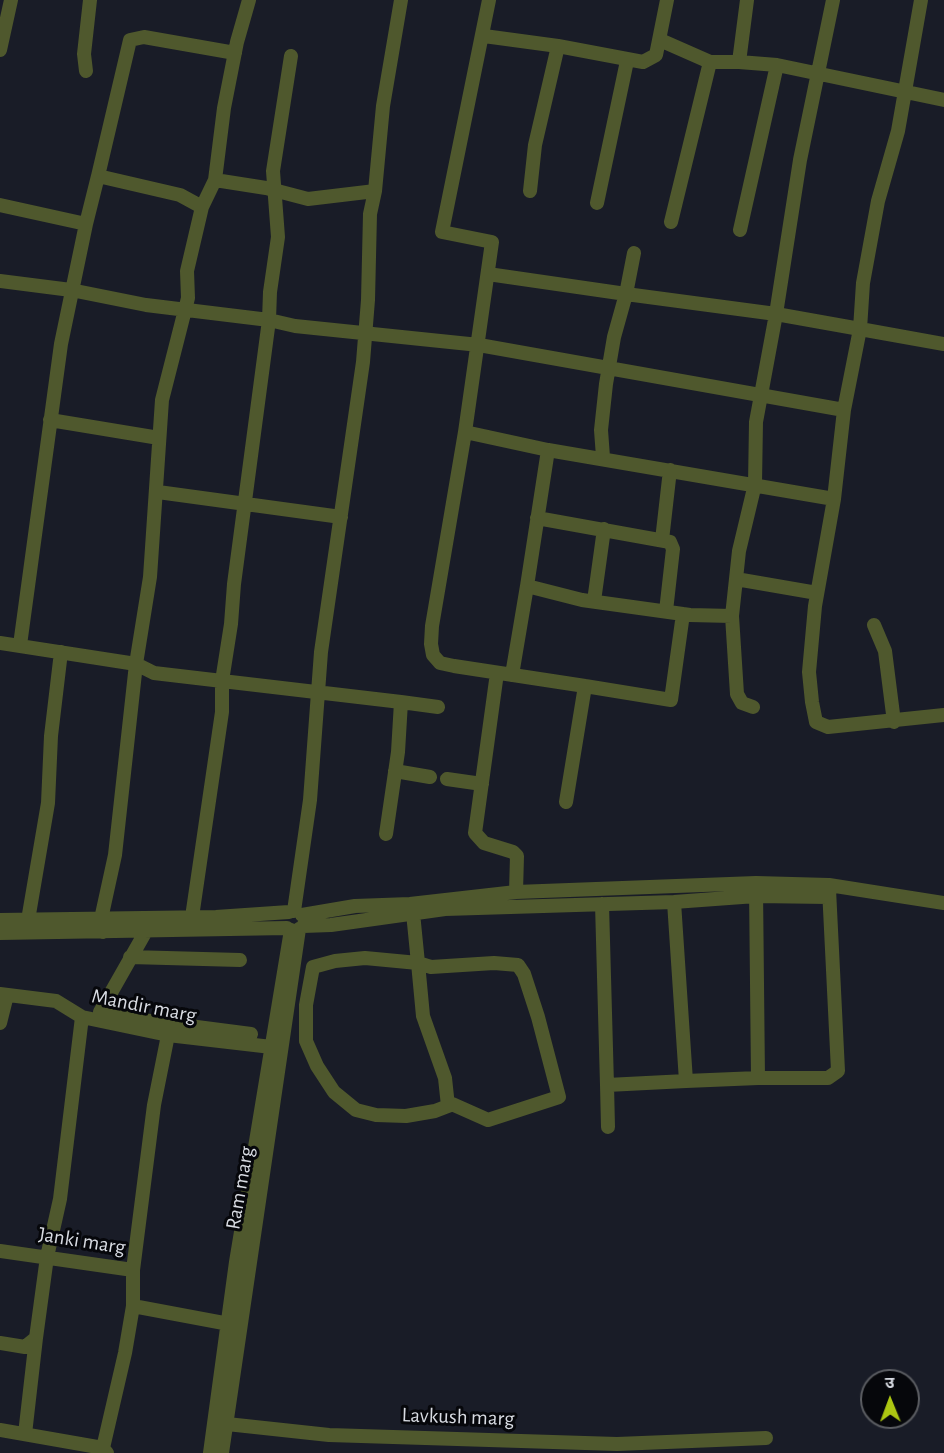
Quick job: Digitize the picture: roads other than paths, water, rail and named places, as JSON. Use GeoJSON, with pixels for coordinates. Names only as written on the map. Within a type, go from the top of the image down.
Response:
{"type":"FeatureCollection","features":[{"type":"Feature","properties":{"kind":"street"},"geometry":{"type":"LineString","coordinates":[[0,50],[11,0]]}},
{"type":"Feature","properties":{"kind":"street"},"geometry":{"type":"LineString","coordinates":[[86,71],[84,45],[90,0]]}},
{"type":"Feature","properties":{"kind":"street"},"geometry":{"type":"LineString","coordinates":[[102,925],[115,855],[136,664],[150,577],[158,492],[162,400],[183,309],[188,298],[187,271],[202,207],[215,180],[235,53],[249,0]]}},
{"type":"Feature","properties":{"kind":"street","name":"Ram marg"},"geometry":{"type":"LineString","coordinates":[[222,1453],[310,800],[316,694],[366,333],[370,214],[375,191],[382,106],[400,0]]}},
{"type":"Feature","properties":{"kind":"street"},"geometry":{"type":"LineString","coordinates":[[489,0],[484,36],[442,232],[492,242],[479,345],[430,644],[433,655],[440,663],[671,700],[682,614]]}},
{"type":"Feature","properties":{"kind":"street"},"geometry":{"type":"LineString","coordinates":[[484,36],[558,46],[627,61],[643,62],[653,59],[660,40],[667,0]]}},
{"type":"Feature","properties":{"kind":"street"},"geometry":{"type":"LineString","coordinates":[[739,62],[747,0]]}},
{"type":"Feature","properties":{"kind":"street"},"geometry":{"type":"LineString","coordinates":[[753,707],[742,703],[737,694],[732,616],[736,579],[755,484],[756,422],[760,396],[816,75],[833,0]]}},
{"type":"Feature","properties":{"kind":"street"},"geometry":{"type":"LineString","coordinates":[[921,0],[898,131],[878,201],[864,283],[860,329],[844,410],[834,498],[817,593],[809,672],[816,722],[828,727],[894,722],[944,715]]}},
{"type":"Feature","properties":{"kind":"street"},"geometry":{"type":"LineString","coordinates":[[20,645],[50,420],[71,290],[130,39],[144,38],[235,53]]}},
{"type":"Feature","properties":{"kind":"street"},"geometry":{"type":"LineString","coordinates":[[660,40],[710,62],[777,65],[944,100]]}},
{"type":"Feature","properties":{"kind":"street"},"geometry":{"type":"LineString","coordinates":[[530,191],[535,145],[558,46]]}},
{"type":"Feature","properties":{"kind":"street"},"geometry":{"type":"LineString","coordinates":[[194,923],[222,712],[222,681],[244,504],[269,320],[270,292],[278,237],[277,190],[273,171],[291,56]]}},
{"type":"Feature","properties":{"kind":"street"},"geometry":{"type":"LineString","coordinates":[[597,203],[627,61]]}},
{"type":"Feature","properties":{"kind":"street"},"geometry":{"type":"LineString","coordinates":[[671,222],[710,62]]}},
{"type":"Feature","properties":{"kind":"street"},"geometry":{"type":"LineString","coordinates":[[740,230],[777,65]]}},
{"type":"Feature","properties":{"kind":"street"},"geometry":{"type":"LineString","coordinates":[[98,176],[180,195],[202,207]]}},
{"type":"Feature","properties":{"kind":"street"},"geometry":{"type":"LineString","coordinates":[[215,180],[277,190],[308,199],[375,191]]}},
{"type":"Feature","properties":{"kind":"street"},"geometry":{"type":"LineString","coordinates":[[0,205],[86,224]]}},
{"type":"Feature","properties":{"kind":"street"},"geometry":{"type":"LineString","coordinates":[[603,457],[601,430],[609,367],[634,253]]}},
{"type":"Feature","properties":{"kind":"street"},"geometry":{"type":"LineString","coordinates":[[488,274],[776,314],[944,344]]}},
{"type":"Feature","properties":{"kind":"street"},"geometry":{"type":"LineString","coordinates":[[0,281],[71,290],[146,305],[269,320],[295,326],[479,345],[844,410]]}},
{"type":"Feature","properties":{"kind":"street"},"geometry":{"type":"LineString","coordinates":[[50,420],[159,438]]}},
{"type":"Feature","properties":{"kind":"street"},"geometry":{"type":"LineString","coordinates":[[465,432],[548,450],[603,457],[834,498]]}},
{"type":"Feature","properties":{"kind":"street"},"geometry":{"type":"LineString","coordinates":[[512,675],[548,450]]}},
{"type":"Feature","properties":{"kind":"street"},"geometry":{"type":"LineString","coordinates":[[662,540],[670,470]]}},
{"type":"Feature","properties":{"kind":"street"},"geometry":{"type":"LineString","coordinates":[[158,492],[341,517]]}},
{"type":"Feature","properties":{"kind":"street"},"geometry":{"type":"LineString","coordinates":[[537,518],[670,542],[673,549],[666,611]]}},
{"type":"Feature","properties":{"kind":"street"},"geometry":{"type":"LineString","coordinates":[[594,601],[604,529]]}},
{"type":"Feature","properties":{"kind":"street"},"geometry":{"type":"LineString","coordinates":[[736,579],[817,593]]}},
{"type":"Feature","properties":{"kind":"street"},"geometry":{"type":"LineString","coordinates":[[527,586],[594,601],[682,614],[732,616]]}},
{"type":"Feature","properties":{"kind":"street"},"geometry":{"type":"LineString","coordinates":[[874,625],[885,651],[894,722]]}},
{"type":"Feature","properties":{"kind":"street"},"geometry":{"type":"LineString","coordinates":[[0,643],[136,664],[154,673],[438,707]]}},
{"type":"Feature","properties":{"kind":"street"},"geometry":{"type":"LineString","coordinates":[[27,926],[48,803],[51,736],[61,652]]}},
{"type":"Feature","properties":{"kind":"street"},"geometry":{"type":"LineString","coordinates":[[497,673],[475,833],[484,843],[513,852],[517,856],[516,892]]}},
{"type":"Feature","properties":{"kind":"street"},"geometry":{"type":"LineString","coordinates":[[566,802],[585,686]]}},
{"type":"Feature","properties":{"kind":"street"},"geometry":{"type":"LineString","coordinates":[[386,834],[395,771],[401,702]]}},
{"type":"Feature","properties":{"kind":"street"},"geometry":{"type":"LineString","coordinates":[[395,771],[430,777]]}},
{"type":"Feature","properties":{"kind":"street"},"geometry":{"type":"LineString","coordinates":[[447,779],[482,784]]}},
{"type":"Feature","properties":{"kind":"street"},"geometry":{"type":"LineString","coordinates":[[0,920],[27,926],[295,922],[331,925],[445,909],[674,902],[756,890]]}},
{"type":"Feature","properties":{"kind":"street"},"geometry":{"type":"LineString","coordinates":[[756,890],[758,1078]]}},
{"type":"Feature","properties":{"kind":"street"},"geometry":{"type":"LineString","coordinates":[[295,922],[355,906],[410,904],[516,892],[828,891],[944,903]]}},
{"type":"Feature","properties":{"kind":"street"},"geometry":{"type":"LineString","coordinates":[[607,1085],[758,1078],[828,1078],[838,1071],[828,891]]}},
{"type":"Feature","properties":{"kind":"street"},"geometry":{"type":"LineString","coordinates":[[674,902],[686,1081]]}},
{"type":"Feature","properties":{"kind":"street"},"geometry":{"type":"LineString","coordinates":[[602,904],[608,1126]]}},
{"type":"Feature","properties":{"kind":"street"},"geometry":{"type":"LineString","coordinates":[[412,913],[423,1016],[445,1078],[448,1106]]}},
{"type":"Feature","properties":{"kind":"street"},"geometry":{"type":"LineString","coordinates":[[102,925],[146,932],[194,923]]}},
{"type":"Feature","properties":{"kind":"street"},"geometry":{"type":"LineString","coordinates":[[0,933],[27,926]]}},
{"type":"Feature","properties":{"kind":"street"},"geometry":{"type":"LineString","coordinates":[[146,932],[100,1011],[135,1019],[251,1034]]}},
{"type":"Feature","properties":{"kind":"street"},"geometry":{"type":"LineString","coordinates":[[130,957],[240,960]]}},
{"type":"Feature","properties":{"kind":"street"},"geometry":{"type":"LineString","coordinates":[[365,958],[418,963],[431,967],[494,963],[518,965],[524,974],[538,1017],[559,1096],[488,1120],[452,1104],[406,1116],[376,1115],[356,1110],[334,1092],[317,1066],[306,1041],[306,1005],[313,967],[335,961],[365,958]]}},
{"type":"Feature","properties":{"kind":"street"},"geometry":{"type":"LineString","coordinates":[[0,1023],[4,995]]}},
{"type":"Feature","properties":{"kind":"street","name":"Mandir marg"},"geometry":{"type":"LineString","coordinates":[[4,995],[56,1001],[82,1017],[168,1035],[277,1048]]}},
{"type":"Feature","properties":{"kind":"street"},"geometry":{"type":"LineString","coordinates":[[24,1434],[47,1257],[60,1199],[82,1017]]}},
{"type":"Feature","properties":{"kind":"street"},"geometry":{"type":"LineString","coordinates":[[133,1270],[154,1105],[168,1035]]}},
{"type":"Feature","properties":{"kind":"street"},"geometry":{"type":"LineString","coordinates":[[210,1453],[229,1324],[277,1048]]}},
{"type":"Feature","properties":{"kind":"street","name":"Janki marg"},"geometry":{"type":"LineString","coordinates":[[0,1251],[133,1270],[133,1306],[105,1450]]}},
{"type":"Feature","properties":{"kind":"street"},"geometry":{"type":"LineString","coordinates":[[133,1306],[229,1324]]}},
{"type":"Feature","properties":{"kind":"street"},"geometry":{"type":"LineString","coordinates":[[0,1343],[25,1347],[36,1338]]}},
{"type":"Feature","properties":{"kind":"street","name":"Lavkush marg"},"geometry":{"type":"LineString","coordinates":[[227,1424],[328,1435],[688,1447],[766,1438]]}},
{"type":"Feature","properties":{"kind":"street"},"geometry":{"type":"LineString","coordinates":[[0,1430],[105,1450]]}}]}
